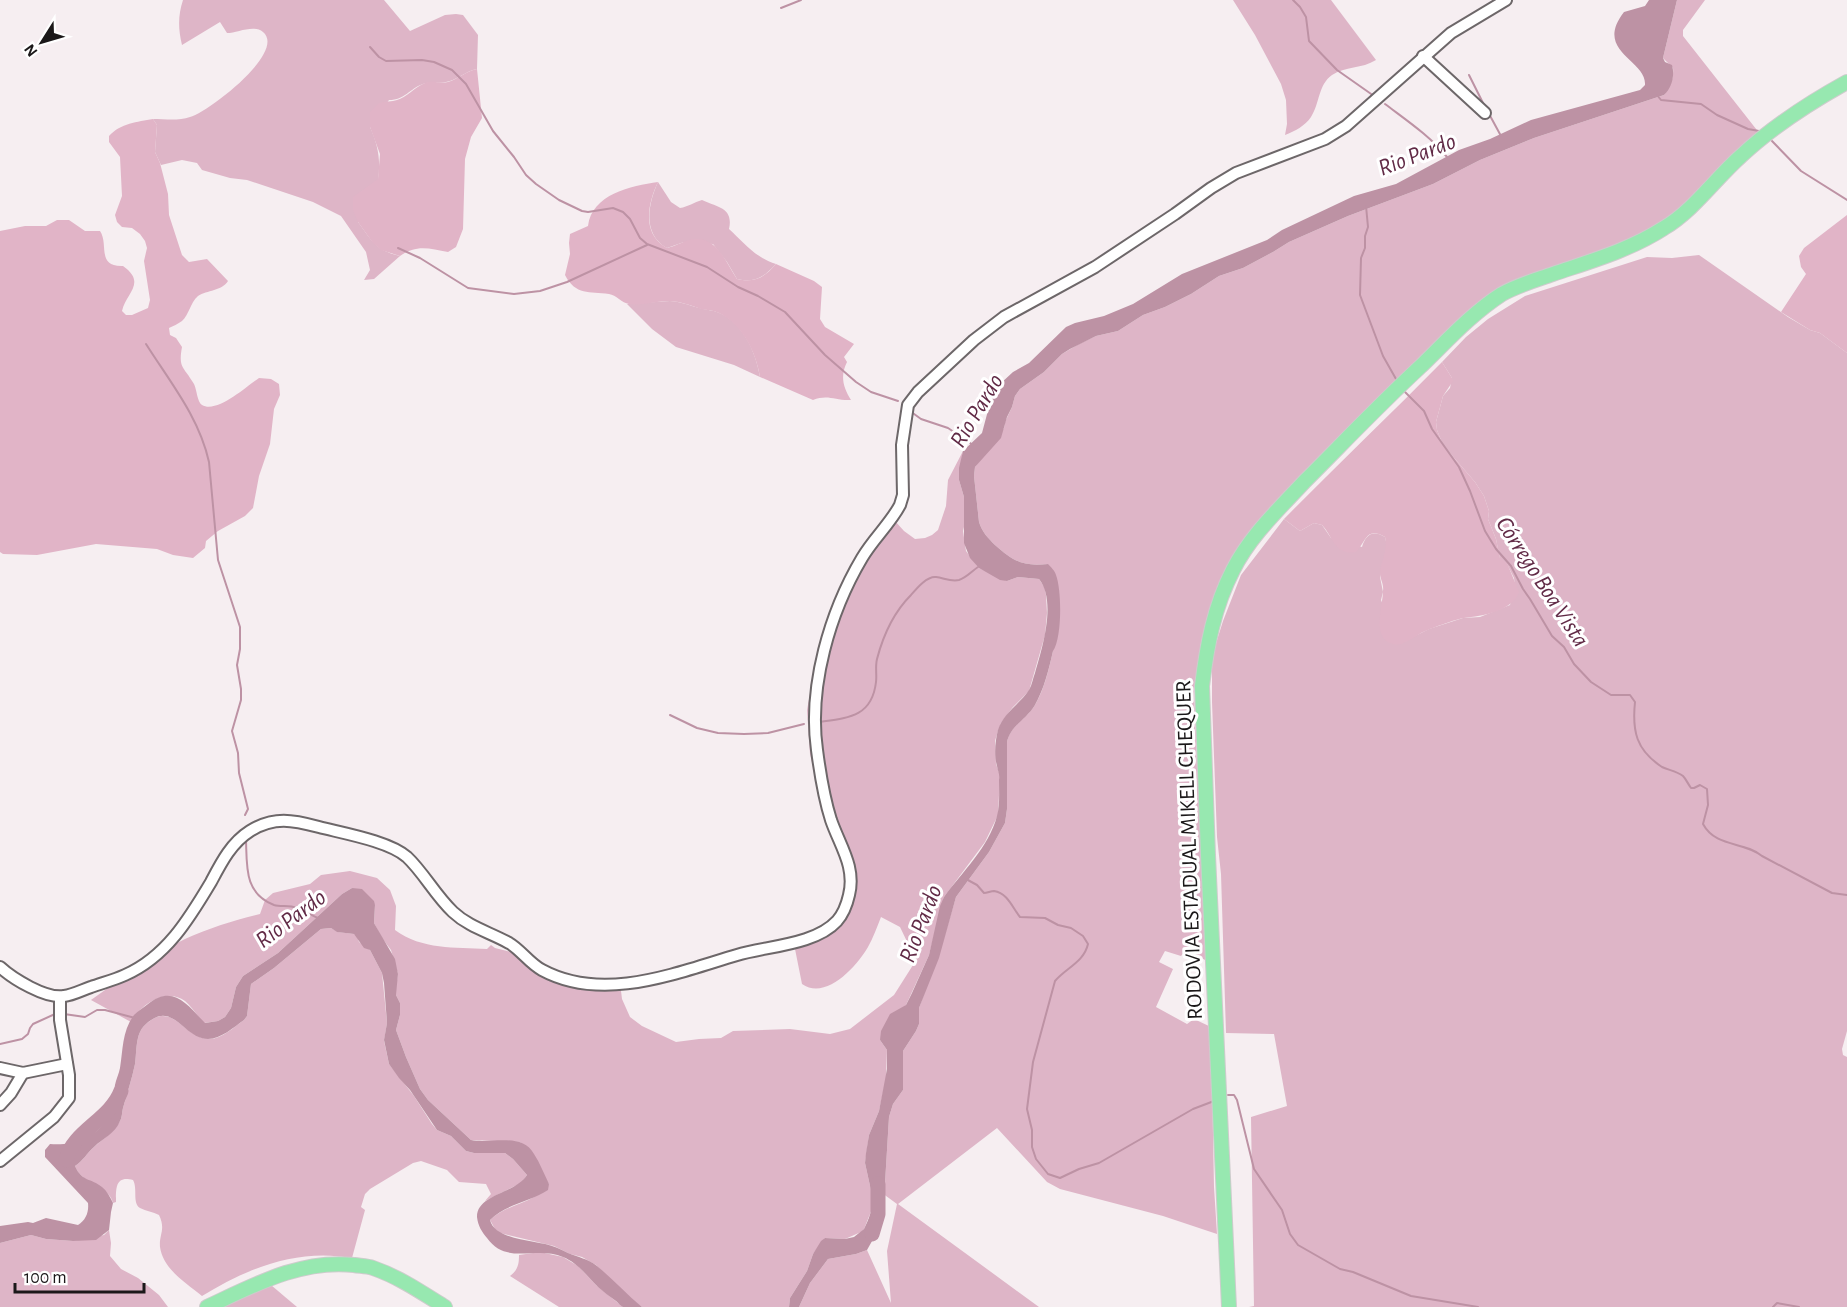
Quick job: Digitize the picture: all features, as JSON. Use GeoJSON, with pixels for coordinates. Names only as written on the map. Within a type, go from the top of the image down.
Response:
{"type":"FeatureCollection","features":[{"type":"Feature","properties":{"kind":"main road","name":"RODOVIA ESTADUAL MIKELL CHEQUER"},"geometry":{"type":"LineString","coordinates":[[1229,1307],[1202,686],[1215,616],[1228,580],[1245,550],[1269,519],[1370,414],[1484,306],[1520,285],[1621,250],[1665,228],[1683,215],[1739,157],[1776,126],[1847,82]]}},
{"type":"Feature","properties":{"kind":"main road"},"geometry":{"type":"LineString","coordinates":[[207,1307],[269,1278],[295,1270],[341,1264],[370,1267],[402,1280],[445,1307]]}},
{"type":"Feature","properties":{"kind":"street"},"geometry":{"type":"LineString","coordinates":[[0,967],[21,983],[60,997],[128,974],[170,943],[184,925],[224,858],[235,844],[251,830],[269,822],[281,820],[377,842],[401,853],[440,899],[463,921],[509,943],[543,970],[570,980],[604,985],[665,976],[757,949],[810,938],[831,926],[839,919],[848,901],[851,874],[844,848],[830,817],[817,752],[815,710],[823,659],[834,618],[864,555],[900,505],[903,495],[902,445],[906,415],[912,399],[974,340],[1004,317],[1095,267],[1236,173],[1325,139],[1346,126],[1450,33],[1506,0]]}},
{"type":"Feature","properties":{"kind":"street"},"geometry":{"type":"LineString","coordinates":[[1423,56],[1485,113]]}},
{"type":"Feature","properties":{"kind":"street"},"geometry":{"type":"LineString","coordinates":[[0,1161],[48,1123],[69,1098],[70,1088],[60,1014],[60,997]]}},
{"type":"Feature","properties":{"kind":"street"},"geometry":{"type":"LineString","coordinates":[[0,1068],[23,1073],[67,1064]]}},
{"type":"Feature","properties":{"kind":"street"},"geometry":{"type":"LineString","coordinates":[[0,1105],[11,1093],[23,1073]]}},
{"type":"Feature","properties":{"kind":"shaded area"},"geometry":{"type":"Polygon","coordinates":[[[183,0],[384,0],[410,31],[445,15],[456,14],[463,15],[478,35],[477,69],[443,83],[423,84],[399,98],[389,100],[370,127],[378,153],[378,180],[361,192],[358,222],[380,248],[400,256],[374,279],[364,280],[370,270],[366,252],[341,216],[313,202],[247,180],[202,170],[197,163],[182,160],[161,165],[155,152],[157,125],[153,119],[186,118],[199,113],[242,80],[264,53],[267,41],[263,32],[255,29],[227,33],[220,22],[182,45],[179,22],[183,0]]]}},
{"type":"Feature","properties":{"kind":"shaded area"},"geometry":{"type":"Polygon","coordinates":[[[1233,0],[1331,0],[1376,60],[1342,70],[1327,79],[1309,120],[1300,128],[1285,135],[1286,100],[1281,84],[1233,0]]]}},
{"type":"Feature","properties":{"kind":"shaded area"},"geometry":{"type":"Polygon","coordinates":[[[1649,0],[1677,0],[1663,58],[1665,62],[1672,65],[1673,77],[1664,95],[1534,138],[1480,160],[1433,184],[1348,216],[1289,242],[1243,268],[1219,276],[1165,307],[1143,315],[1118,331],[1096,336],[1070,349],[1020,389],[1015,396],[1001,438],[975,467],[979,522],[988,537],[1007,555],[1025,564],[1048,564],[1055,572],[1060,603],[1056,645],[1038,699],[1012,731],[1007,742],[1005,823],[989,852],[956,897],[939,958],[919,1008],[919,1024],[903,1051],[903,1090],[893,1104],[889,1117],[885,1183],[879,1206],[876,1234],[867,1250],[828,1259],[810,1283],[799,1307],[789,1307],[790,1298],[807,1271],[821,1241],[825,1238],[854,1237],[864,1229],[871,1214],[874,1204],[865,1163],[869,1135],[879,1111],[887,1069],[887,1050],[880,1040],[881,1031],[890,1014],[906,1005],[929,955],[944,897],[981,849],[993,827],[999,803],[999,776],[995,753],[998,730],[1000,724],[1030,688],[1044,639],[1047,600],[1039,579],[1018,577],[1007,581],[1000,580],[979,568],[970,558],[964,543],[964,497],[959,480],[959,468],[963,451],[982,433],[990,403],[1000,384],[1013,372],[1029,363],[1066,327],[1104,316],[1133,304],[1182,274],[1267,240],[1282,230],[1354,196],[1396,184],[1459,150],[1531,120],[1640,90],[1645,85],[1643,76],[1618,46],[1614,37],[1616,26],[1624,12],[1645,6],[1649,0]]]}},
{"type":"Feature","properties":{"kind":"shaded area"},"geometry":{"type":"Polygon","coordinates":[[[1677,0],[1705,0],[1683,30],[1683,36],[1760,134],[1664,228],[1519,283],[1316,466],[1216,594],[1207,618],[1194,690],[1197,769],[1206,855],[1209,962],[1186,950],[1181,956],[1165,951],[1159,962],[1173,969],[1156,1007],[1187,1024],[1194,1019],[1211,1027],[1217,1234],[1163,1216],[1060,1189],[1047,1182],[997,1128],[898,1204],[1039,1307],[799,1307],[810,1283],[828,1259],[867,1250],[891,1303],[887,1251],[897,1204],[882,1193],[885,1183],[889,1117],[893,1104],[903,1090],[903,1051],[919,1024],[919,1008],[956,897],[989,852],[1005,823],[1007,742],[1015,726],[1031,710],[1038,699],[1053,651],[1048,564],[1025,564],[1013,559],[990,540],[979,522],[975,467],[1004,428],[1015,396],[1020,389],[1044,372],[1062,354],[1079,344],[1096,336],[1118,331],[1143,315],[1191,294],[1219,276],[1243,268],[1289,242],[1348,216],[1433,184],[1480,160],[1534,138],[1664,95],[1673,76],[1673,68],[1663,58],[1677,0]]]}},
{"type":"Feature","properties":{"kind":"shaded area"},"geometry":{"type":"Polygon","coordinates":[[[477,69],[482,118],[471,137],[465,159],[463,229],[456,247],[448,252],[418,249],[400,256],[381,250],[358,222],[353,210],[353,197],[378,179],[380,154],[370,127],[370,112],[379,103],[400,99],[425,83],[448,82],[477,69]]]}},
{"type":"Feature","properties":{"kind":"shaded area"},"geometry":{"type":"Polygon","coordinates":[[[153,119],[157,125],[155,152],[168,194],[169,215],[182,255],[189,262],[207,259],[228,281],[222,287],[198,296],[184,318],[169,328],[170,335],[176,338],[182,347],[183,367],[194,384],[198,399],[202,405],[216,406],[259,378],[271,379],[279,384],[280,395],[274,409],[270,444],[259,476],[253,508],[245,516],[218,531],[206,541],[205,548],[193,558],[173,555],[157,549],[96,544],[37,555],[3,554],[0,552],[0,231],[25,226],[46,226],[57,220],[69,220],[85,231],[100,231],[106,259],[109,263],[123,266],[134,278],[133,288],[122,311],[126,315],[132,315],[148,308],[150,300],[144,261],[147,248],[140,234],[132,228],[122,227],[117,222],[115,215],[122,196],[120,157],[109,142],[109,136],[124,126],[153,119]]]}},
{"type":"Feature","properties":{"kind":"shaded area"},"geometry":{"type":"Polygon","coordinates":[[[658,182],[671,202],[680,208],[702,200],[723,209],[729,216],[729,229],[756,254],[776,264],[759,278],[743,280],[737,279],[713,244],[684,242],[667,248],[654,235],[649,218],[658,182]]]}},
{"type":"Feature","properties":{"kind":"shaded area"},"geometry":{"type":"Polygon","coordinates":[[[658,182],[650,208],[650,227],[653,235],[667,248],[694,239],[702,239],[720,252],[737,279],[759,278],[776,264],[822,287],[820,319],[825,327],[854,344],[844,357],[847,362],[843,381],[851,400],[823,398],[813,400],[760,377],[747,340],[735,324],[717,312],[670,301],[629,304],[612,295],[578,289],[569,282],[565,275],[570,254],[570,234],[588,226],[591,215],[605,199],[625,189],[658,182]]]}},
{"type":"Feature","properties":{"kind":"shaded area"},"geometry":{"type":"Polygon","coordinates":[[[1847,215],[1847,353],[1820,333],[1810,330],[1781,312],[1806,274],[1801,267],[1799,256],[1804,248],[1847,215]]]}},
{"type":"Feature","properties":{"kind":"shaded area"},"geometry":{"type":"Polygon","coordinates":[[[1699,255],[1788,317],[1820,333],[1847,353],[1847,1031],[1842,1049],[1843,1055],[1847,1057],[1847,1307],[1249,1307],[1254,1306],[1251,1117],[1287,1106],[1274,1034],[1226,1033],[1212,656],[1241,575],[1284,519],[1300,531],[1314,523],[1322,525],[1331,538],[1362,547],[1370,534],[1385,537],[1387,546],[1380,577],[1383,592],[1381,600],[1399,644],[1429,629],[1463,618],[1480,617],[1510,605],[1515,585],[1514,578],[1507,564],[1500,559],[1484,496],[1443,445],[1437,430],[1436,422],[1443,396],[1450,388],[1452,378],[1442,362],[1466,337],[1488,319],[1525,296],[1647,257],[1672,258],[1699,255]]]}},
{"type":"Feature","properties":{"kind":"shaded area"},"geometry":{"type":"Polygon","coordinates":[[[670,301],[715,311],[734,322],[751,348],[760,377],[734,365],[676,347],[652,329],[627,304],[670,301]]]}},
{"type":"Feature","properties":{"kind":"shaded area"},"geometry":{"type":"Polygon","coordinates":[[[1442,362],[1453,381],[1443,396],[1436,422],[1437,430],[1443,445],[1484,496],[1489,511],[1488,519],[1500,558],[1507,563],[1519,592],[1516,598],[1504,608],[1449,622],[1421,633],[1404,643],[1394,644],[1383,638],[1380,626],[1383,588],[1380,573],[1386,547],[1385,537],[1370,534],[1356,552],[1343,551],[1335,544],[1322,525],[1314,523],[1300,531],[1284,519],[1442,362]]]}},
{"type":"Feature","properties":{"kind":"shaded area"},"geometry":{"type":"Polygon","coordinates":[[[963,451],[959,480],[964,497],[963,531],[966,551],[979,568],[1007,581],[1018,577],[1039,579],[1045,588],[1046,595],[1045,635],[1029,691],[1001,723],[995,741],[996,764],[1000,775],[998,815],[985,842],[944,897],[929,955],[906,1005],[880,1040],[887,1050],[886,1079],[879,1111],[869,1135],[865,1163],[874,1204],[861,1232],[845,1239],[825,1238],[813,1254],[807,1271],[790,1298],[789,1307],[642,1307],[628,1297],[596,1265],[582,1257],[554,1246],[500,1233],[495,1229],[490,1220],[506,1209],[534,1197],[549,1184],[520,1142],[471,1140],[428,1100],[420,1089],[396,1030],[400,1003],[396,995],[398,974],[391,950],[374,923],[375,905],[352,888],[342,894],[278,953],[243,976],[236,987],[231,1008],[225,1017],[218,1021],[204,1023],[188,1003],[178,997],[162,997],[154,1000],[147,1004],[131,1022],[91,1000],[173,945],[203,931],[260,914],[265,900],[273,893],[310,884],[321,875],[350,871],[377,878],[390,890],[396,906],[395,930],[405,936],[439,946],[487,949],[491,945],[511,952],[549,977],[620,983],[622,999],[630,1017],[642,1026],[676,1042],[721,1038],[733,1031],[790,1029],[830,1034],[850,1029],[894,995],[913,965],[913,954],[900,927],[881,917],[868,947],[849,972],[831,985],[821,988],[811,988],[802,984],[794,944],[817,933],[835,917],[843,900],[848,878],[843,853],[825,817],[810,754],[807,710],[817,655],[825,624],[853,562],[891,512],[895,521],[915,539],[925,538],[938,530],[946,506],[948,480],[963,451]]]}},
{"type":"Feature","properties":{"kind":"shaded area"},"geometry":{"type":"Polygon","coordinates":[[[352,888],[362,889],[374,901],[374,923],[395,959],[398,974],[396,995],[400,1003],[396,1030],[420,1089],[428,1100],[471,1140],[506,1140],[529,1147],[549,1184],[548,1190],[496,1215],[490,1220],[494,1227],[508,1236],[555,1247],[590,1262],[642,1307],[622,1307],[578,1266],[563,1257],[553,1254],[504,1251],[487,1238],[478,1223],[479,1209],[483,1203],[514,1186],[527,1175],[505,1153],[466,1151],[451,1136],[437,1130],[389,1064],[384,1040],[387,1023],[384,983],[382,973],[370,950],[364,948],[354,934],[337,932],[331,928],[321,929],[251,984],[247,1016],[222,1035],[208,1039],[199,1037],[178,1022],[163,1016],[155,1018],[142,1029],[138,1038],[135,1064],[121,1120],[112,1133],[75,1166],[81,1175],[102,1187],[111,1199],[113,1203],[109,1230],[96,1240],[46,1239],[31,1235],[0,1243],[0,1226],[33,1223],[46,1218],[78,1225],[85,1218],[88,1203],[45,1157],[45,1150],[50,1144],[67,1144],[91,1135],[108,1117],[120,1068],[125,1034],[134,1015],[157,998],[166,996],[187,1004],[205,1023],[218,1021],[225,1017],[231,1008],[236,987],[243,976],[278,953],[342,894],[352,888]]]}},
{"type":"Feature","properties":{"kind":"shaded area"},"geometry":{"type":"Polygon","coordinates":[[[331,928],[357,936],[359,942],[370,950],[382,973],[387,1023],[384,1041],[389,1064],[432,1124],[437,1130],[451,1136],[466,1151],[505,1153],[527,1175],[521,1183],[485,1201],[491,1194],[486,1184],[459,1182],[447,1170],[421,1161],[413,1163],[365,1194],[361,1207],[365,1210],[352,1258],[312,1256],[292,1258],[255,1269],[202,1296],[170,1269],[160,1247],[162,1228],[159,1215],[138,1206],[133,1180],[120,1181],[116,1202],[113,1203],[104,1190],[81,1176],[75,1166],[112,1132],[121,1120],[135,1064],[138,1038],[145,1025],[154,1018],[163,1016],[170,1017],[199,1037],[213,1039],[222,1035],[247,1016],[251,984],[321,929],[331,928]]]}},
{"type":"Feature","properties":{"kind":"shaded area"},"geometry":{"type":"Polygon","coordinates":[[[109,1230],[110,1256],[121,1269],[138,1278],[159,1295],[168,1307],[0,1307],[0,1243],[31,1235],[46,1239],[73,1241],[104,1235],[109,1230]]]}},
{"type":"Feature","properties":{"kind":"shaded area"},"geometry":{"type":"Polygon","coordinates":[[[540,1252],[563,1257],[578,1266],[597,1286],[623,1307],[559,1307],[510,1276],[518,1267],[519,1255],[540,1252]]]}},
{"type":"Feature","properties":{"kind":"shaded area"},"geometry":{"type":"Polygon","coordinates":[[[265,1280],[297,1307],[211,1307],[265,1280]]]}},
{"type":"Feature","properties":{"kind":"waterway"},"geometry":{"type":"LineString","coordinates":[[781,8],[801,0]]}},
{"type":"Feature","properties":{"kind":"waterway"},"geometry":{"type":"LineString","coordinates":[[1293,0],[1306,17],[1309,41],[1337,70],[1374,96]]}},
{"type":"Feature","properties":{"kind":"waterway"},"geometry":{"type":"LineString","coordinates":[[370,47],[386,61],[422,60],[434,62],[452,70],[466,84],[493,131],[526,175],[536,184],[559,200],[582,211],[613,208],[623,212],[630,219],[640,238],[647,244],[707,267],[738,287],[785,312],[825,355],[856,382],[871,392],[898,401]]}},
{"type":"Feature","properties":{"kind":"waterway"},"geometry":{"type":"LineString","coordinates":[[1469,75],[1485,107]]}},
{"type":"Feature","properties":{"kind":"waterway"},"geometry":{"type":"LineString","coordinates":[[1657,95],[1661,100],[1701,104],[1717,115],[1748,129],[1759,131]]}},
{"type":"Feature","properties":{"kind":"waterway"},"geometry":{"type":"LineString","coordinates":[[1385,104],[1425,135],[1447,157]]}},
{"type":"Feature","properties":{"kind":"waterway"},"geometry":{"type":"LineString","coordinates":[[1488,112],[1501,136]]}},
{"type":"Feature","properties":{"kind":"waterway"},"geometry":{"type":"LineString","coordinates":[[1772,141],[1801,171],[1847,200]]}},
{"type":"Feature","properties":{"kind":"waterway","name":"Córrego Boa Vista"},"geometry":{"type":"LineString","coordinates":[[1366,206],[1368,227],[1361,258],[1360,295],[1383,356],[1396,379]]}},
{"type":"Feature","properties":{"kind":"waterway"},"geometry":{"type":"LineString","coordinates":[[398,248],[420,258],[468,288],[514,294],[540,291],[567,282],[647,245]]}},
{"type":"Feature","properties":{"kind":"waterway"},"geometry":{"type":"LineString","coordinates":[[146,344],[191,415],[209,462],[218,560],[240,627],[237,665],[241,700],[232,731],[248,809],[245,815]]}},
{"type":"Feature","properties":{"kind":"waterway","name":"Córrego Boa Vista"},"geometry":{"type":"LineString","coordinates":[[1405,392],[1424,411],[1432,429],[1459,467],[1485,531],[1496,549],[1511,566],[1552,636],[1564,647],[1574,664],[1591,682],[1611,695],[1630,695],[1635,702],[1635,731],[1641,747],[1653,761],[1683,776],[1691,788],[1700,785],[1707,789],[1708,805],[1703,824],[1709,832],[1723,841],[1755,851],[1832,893],[1847,895]]}},
{"type":"Feature","properties":{"kind":"waterway"},"geometry":{"type":"LineString","coordinates":[[910,411],[921,419],[948,428],[973,445]]}},
{"type":"Feature","properties":{"kind":"waterway"},"geometry":{"type":"LineString","coordinates":[[819,722],[849,717],[864,709],[874,694],[877,659],[886,633],[899,609],[919,586],[933,577],[959,580],[978,567]]}},
{"type":"Feature","properties":{"kind":"waterway"},"geometry":{"type":"LineString","coordinates":[[670,715],[697,728],[718,733],[768,733],[804,724]]}},
{"type":"Feature","properties":{"kind":"waterway"},"geometry":{"type":"LineString","coordinates":[[246,840],[247,869],[257,894],[274,905],[294,907],[318,918]]}},
{"type":"Feature","properties":{"kind":"waterway"},"geometry":{"type":"LineString","coordinates":[[966,879],[977,885],[984,893],[999,892],[1010,902],[1020,917],[1045,918],[1058,925],[1071,928],[1083,936],[1088,944],[1083,956],[1055,981],[1033,1062],[1027,1109],[1032,1130],[1032,1147],[1036,1159],[1048,1174],[1060,1178],[1099,1163],[1193,1109],[1214,1101]]}},
{"type":"Feature","properties":{"kind":"waterway"},"geometry":{"type":"LineString","coordinates":[[64,1014],[85,1017],[97,1010],[105,1010],[135,1018]]}},
{"type":"Feature","properties":{"kind":"waterway"},"geometry":{"type":"LineString","coordinates":[[0,1044],[22,1039],[28,1034],[33,1024],[55,1014]]}},
{"type":"Feature","properties":{"kind":"waterway","name":"Rio Pardo"},"geometry":{"type":"LineString","coordinates":[[66,1160],[76,1141],[109,1110],[121,1091]]}},
{"type":"Feature","properties":{"kind":"waterway"},"geometry":{"type":"LineString","coordinates":[[1228,1095],[1234,1095],[1237,1100],[1254,1169],[1282,1210],[1290,1234],[1298,1245],[1340,1269],[1353,1272],[1411,1296],[1478,1307]]}},
{"type":"Feature","properties":{"kind":"waterway","name":"Rio Pardo"},"geometry":{"type":"LineString","coordinates":[[872,1234],[878,1214],[878,1184]]}},
{"type":"Feature","properties":{"kind":"waterway"},"geometry":{"type":"LineString","coordinates":[[1773,1307],[1777,1303],[1799,1307]]}}]}
